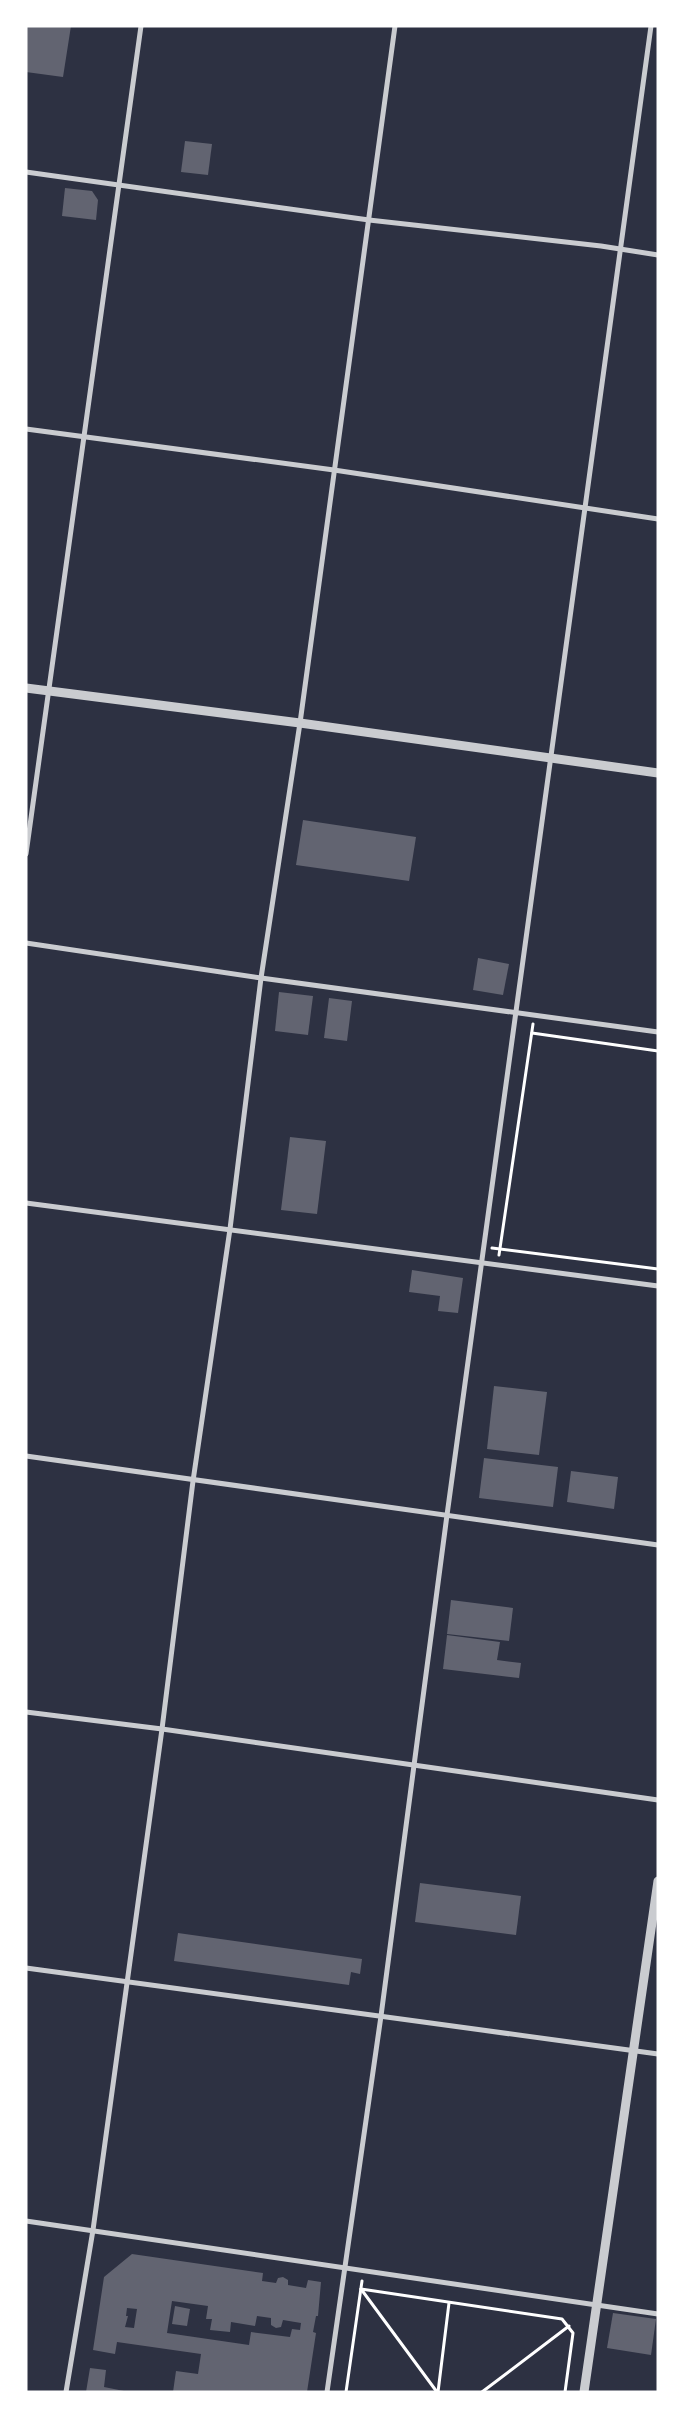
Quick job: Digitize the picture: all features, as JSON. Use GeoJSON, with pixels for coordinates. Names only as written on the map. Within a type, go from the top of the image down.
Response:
{"type":"FeatureCollection","features":[{"type":"Feature","properties":{"kind":"street"},"geometry":{"type":"LineString","coordinates":[[26,854],[141,26]]}},
{"type":"Feature","properties":{"kind":"street"},"geometry":{"type":"LineString","coordinates":[[66,2392],[92,2230],[162,1729],[193,1481],[230,1229],[261,978],[300,723],[395,26]]}},
{"type":"Feature","properties":{"kind":"street"},"geometry":{"type":"LineString","coordinates":[[327,2392],[381,2016],[515,1013],[651,26]]}},
{"type":"Feature","properties":{"kind":"street"},"geometry":{"type":"LineString","coordinates":[[26,172],[369,220],[621,249],[658,255]]}},
{"type":"Feature","properties":{"kind":"street"},"geometry":{"type":"LineString","coordinates":[[26,429],[334,470],[658,519]]}},
{"type":"Feature","properties":{"kind":"street"},"geometry":{"type":"LineString","coordinates":[[26,688],[300,723],[658,773]]}},
{"type":"Feature","properties":{"kind":"street"},"geometry":{"type":"LineString","coordinates":[[26,943],[261,978],[658,1032]]}},
{"type":"Feature","properties":{"kind":"street"},"geometry":{"type":"LineString","coordinates":[[26,1203],[658,1286]]}},
{"type":"Feature","properties":{"kind":"street"},"geometry":{"type":"LineString","coordinates":[[26,1456],[658,1545]]}},
{"type":"Feature","properties":{"kind":"street"},"geometry":{"type":"LineString","coordinates":[[26,1712],[162,1729],[658,1800]]}},
{"type":"Feature","properties":{"kind":"street"},"geometry":{"type":"LineString","coordinates":[[584,2392],[658,1881]]}},
{"type":"Feature","properties":{"kind":"street"},"geometry":{"type":"LineString","coordinates":[[26,1968],[658,2054]]}},
{"type":"Feature","properties":{"kind":"street"},"geometry":{"type":"LineString","coordinates":[[26,2221],[596,2307],[658,2314]]}},
{"type":"Feature","properties":{"kind":"path"},"geometry":{"type":"LineString","coordinates":[[498,1265],[532,1033],[658,1051]]}},
{"type":"Feature","properties":{"kind":"path"},"geometry":{"type":"LineString","coordinates":[[484,1247],[658,1269]]}},
{"type":"Feature","properties":{"kind":"path"},"geometry":{"type":"LineString","coordinates":[[437,2392],[361,2289],[562,2319],[573,2333],[564,2392]]}},
{"type":"Feature","properties":{"kind":"path"},"geometry":{"type":"LineString","coordinates":[[346,2392],[360,2295]]}},
{"type":"Feature","properties":{"kind":"path"},"geometry":{"type":"LineString","coordinates":[[437,2392],[449,2303]]}},
{"type":"Feature","properties":{"kind":"path"},"geometry":{"type":"LineString","coordinates":[[482,2392],[569,2326]]}},
{"type":"Feature","properties":{"kind":"building"},"geometry":{"type":"Polygon","coordinates":[[[26,26],[71,26],[63,77],[26,72],[26,26]]]}},
{"type":"Feature","properties":{"kind":"building"},"geometry":{"type":"Polygon","coordinates":[[[185,141],[212,144],[208,175],[181,172],[185,141]]]}},
{"type":"Feature","properties":{"kind":"building"},"geometry":{"type":"Polygon","coordinates":[[[65,188],[92,191],[98,200],[96,220],[62,216],[65,188]]]}},
{"type":"Feature","properties":{"kind":"building"},"geometry":{"type":"Polygon","coordinates":[[[303,820],[416,837],[409,881],[296,865],[303,820]]]}},
{"type":"Feature","properties":{"kind":"building"},"geometry":{"type":"Polygon","coordinates":[[[478,958],[509,964],[503,995],[473,990],[478,958]]]}},
{"type":"Feature","properties":{"kind":"building"},"geometry":{"type":"Polygon","coordinates":[[[279,992],[313,996],[308,1035],[275,1031],[279,992]]]}},
{"type":"Feature","properties":{"kind":"building"},"geometry":{"type":"Polygon","coordinates":[[[329,998],[352,1001],[347,1041],[324,1038],[329,998]]]}},
{"type":"Feature","properties":{"kind":"building"},"geometry":{"type":"Polygon","coordinates":[[[290,1137],[326,1141],[317,1214],[281,1210],[290,1137]]]}},
{"type":"Feature","properties":{"kind":"building"},"geometry":{"type":"Polygon","coordinates":[[[412,1270],[463,1278],[458,1313],[438,1311],[440,1296],[409,1292],[412,1270]]]}},
{"type":"Feature","properties":{"kind":"building"},"geometry":{"type":"Polygon","coordinates":[[[494,1386],[547,1392],[539,1455],[487,1449],[494,1386]]]}},
{"type":"Feature","properties":{"kind":"building"},"geometry":{"type":"Polygon","coordinates":[[[484,1458],[558,1467],[553,1507],[479,1498],[484,1458]]]}},
{"type":"Feature","properties":{"kind":"building"},"geometry":{"type":"Polygon","coordinates":[[[571,1471],[618,1477],[614,1509],[567,1502],[571,1471]]]}},
{"type":"Feature","properties":{"kind":"building"},"geometry":{"type":"Polygon","coordinates":[[[451,1600],[513,1608],[509,1641],[447,1634],[451,1600]]]}},
{"type":"Feature","properties":{"kind":"building"},"geometry":{"type":"Polygon","coordinates":[[[447,1635],[500,1642],[497,1660],[521,1663],[519,1678],[443,1669],[447,1635]]]}},
{"type":"Feature","properties":{"kind":"building"},"geometry":{"type":"Polygon","coordinates":[[[420,1883],[521,1896],[516,1935],[415,1922],[420,1883]]]}},
{"type":"Feature","properties":{"kind":"building"},"geometry":{"type":"Polygon","coordinates":[[[178,1933],[362,1959],[360,1974],[351,1972],[349,1985],[174,1961],[178,1933]]]}},
{"type":"Feature","properties":{"kind":"building"},"geometry":{"type":"Polygon","coordinates":[[[132,2254],[263,2273],[262,2281],[276,2283],[278,2278],[283,2277],[288,2280],[288,2285],[306,2288],[308,2280],[321,2282],[318,2316],[316,2316],[313,2332],[316,2333],[307,2392],[173,2392],[176,2371],[198,2374],[201,2354],[117,2342],[115,2354],[93,2350],[104,2277],[132,2254]],[[172,2301],[167,2333],[249,2345],[251,2332],[290,2337],[292,2329],[300,2330],[301,2323],[283,2320],[281,2327],[276,2328],[271,2325],[271,2318],[257,2316],[255,2326],[231,2322],[230,2332],[210,2330],[212,2319],[206,2319],[208,2306],[172,2301]],[[127,2308],[126,2316],[128,2316],[125,2327],[134,2328],[137,2309],[127,2308]]]}},
{"type":"Feature","properties":{"kind":"building"},"geometry":{"type":"Polygon","coordinates":[[[175,2306],[190,2309],[187,2326],[172,2324],[175,2306]]]}},
{"type":"Feature","properties":{"kind":"building"},"geometry":{"type":"Polygon","coordinates":[[[613,2313],[656,2319],[651,2355],[607,2348],[613,2313]]]}},
{"type":"Feature","properties":{"kind":"building"},"geometry":{"type":"Polygon","coordinates":[[[90,2368],[106,2370],[104,2387],[129,2392],[86,2392],[90,2368]]]}}]}
